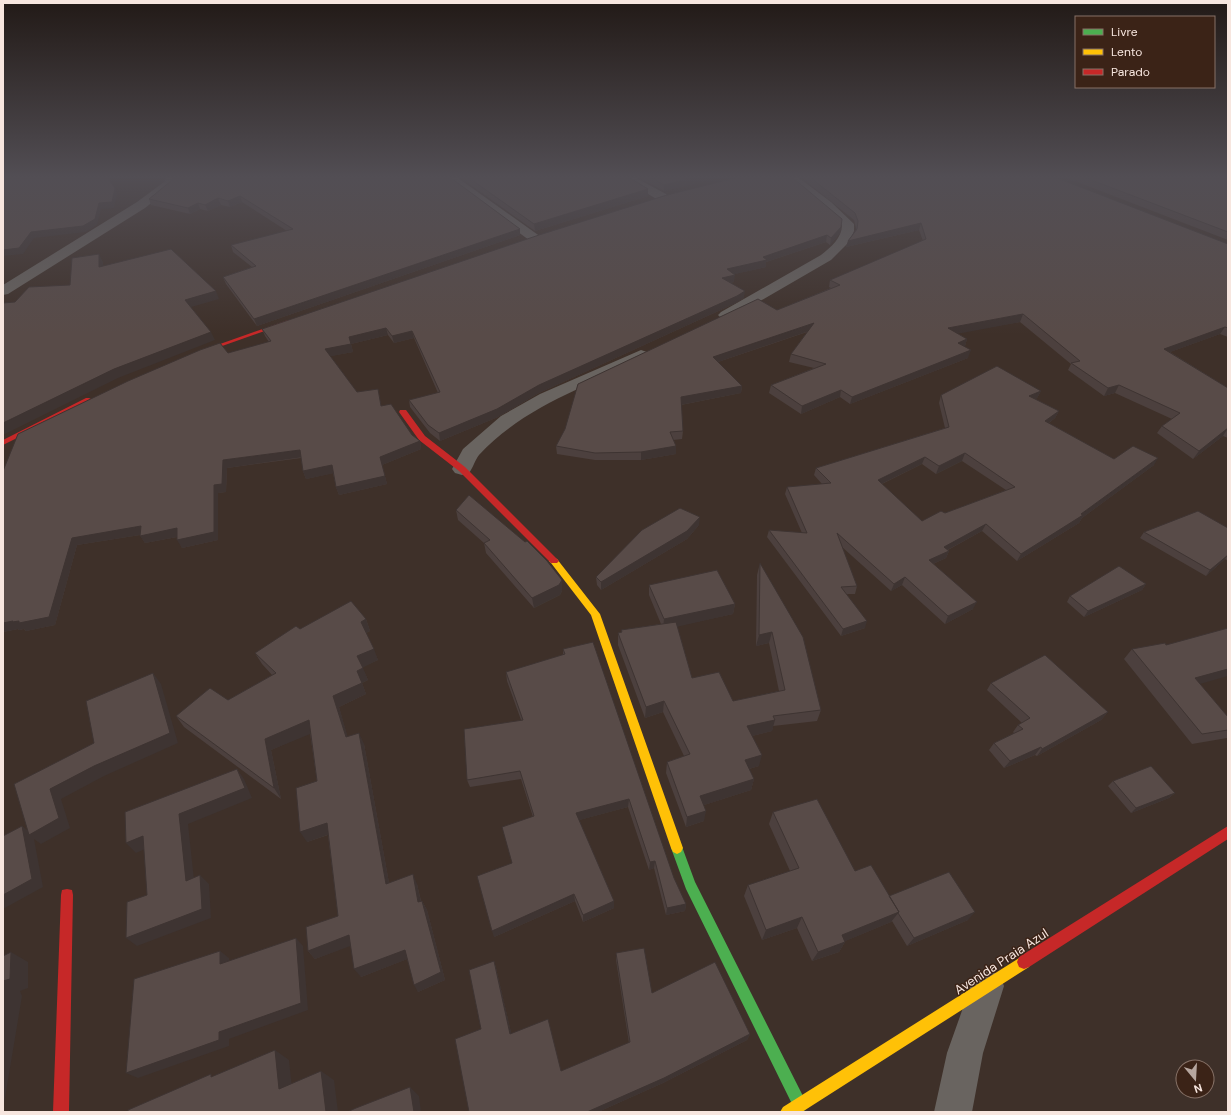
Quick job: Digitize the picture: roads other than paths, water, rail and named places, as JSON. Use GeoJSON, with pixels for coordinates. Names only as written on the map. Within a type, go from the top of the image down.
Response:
{"type":"FeatureCollection","features":[{"type":"Feature","properties":{"kind":"street"},"geometry":{"type":"LineString","coordinates":[[3,291],[101,230]]}},
{"type":"Feature","properties":{"kind":"street"},"geometry":{"type":"LineString","coordinates":[[524,230],[534,237]]}},
{"type":"Feature","properties":{"kind":"street"},"geometry":{"type":"LineString","coordinates":[[715,320],[742,307],[820,261],[835,250],[847,235],[848,230]]}},
{"type":"Feature","properties":{"kind":"street"},"geometry":{"type":"LineString","coordinates":[[182,359],[302,317]]}},
{"type":"Feature","properties":{"kind":"street"},"geometry":{"type":"LineString","coordinates":[[462,469],[470,453],[507,420],[546,398],[654,349]]}},
{"type":"Feature","properties":{"kind":"street"},"geometry":{"type":"LineString","coordinates":[[3,443],[96,397]]}},
{"type":"Feature","properties":{"kind":"street"},"geometry":{"type":"LineString","coordinates":[[403,412],[422,438],[462,469],[557,564],[595,614],[690,885],[800,1105]]}},
{"type":"Feature","properties":{"kind":"street","name":"Avenida Praia Azul"},"geometry":{"type":"LineString","coordinates":[[788,1112],[1228,832]]}},
{"type":"Feature","properties":{"kind":"street"},"geometry":{"type":"LineString","coordinates":[[61,1112],[66,895]]}},
{"type":"Feature","properties":{"kind":"street"},"geometry":{"type":"LineString","coordinates":[[953,1112],[965,1053],[988,986]]}}]}
